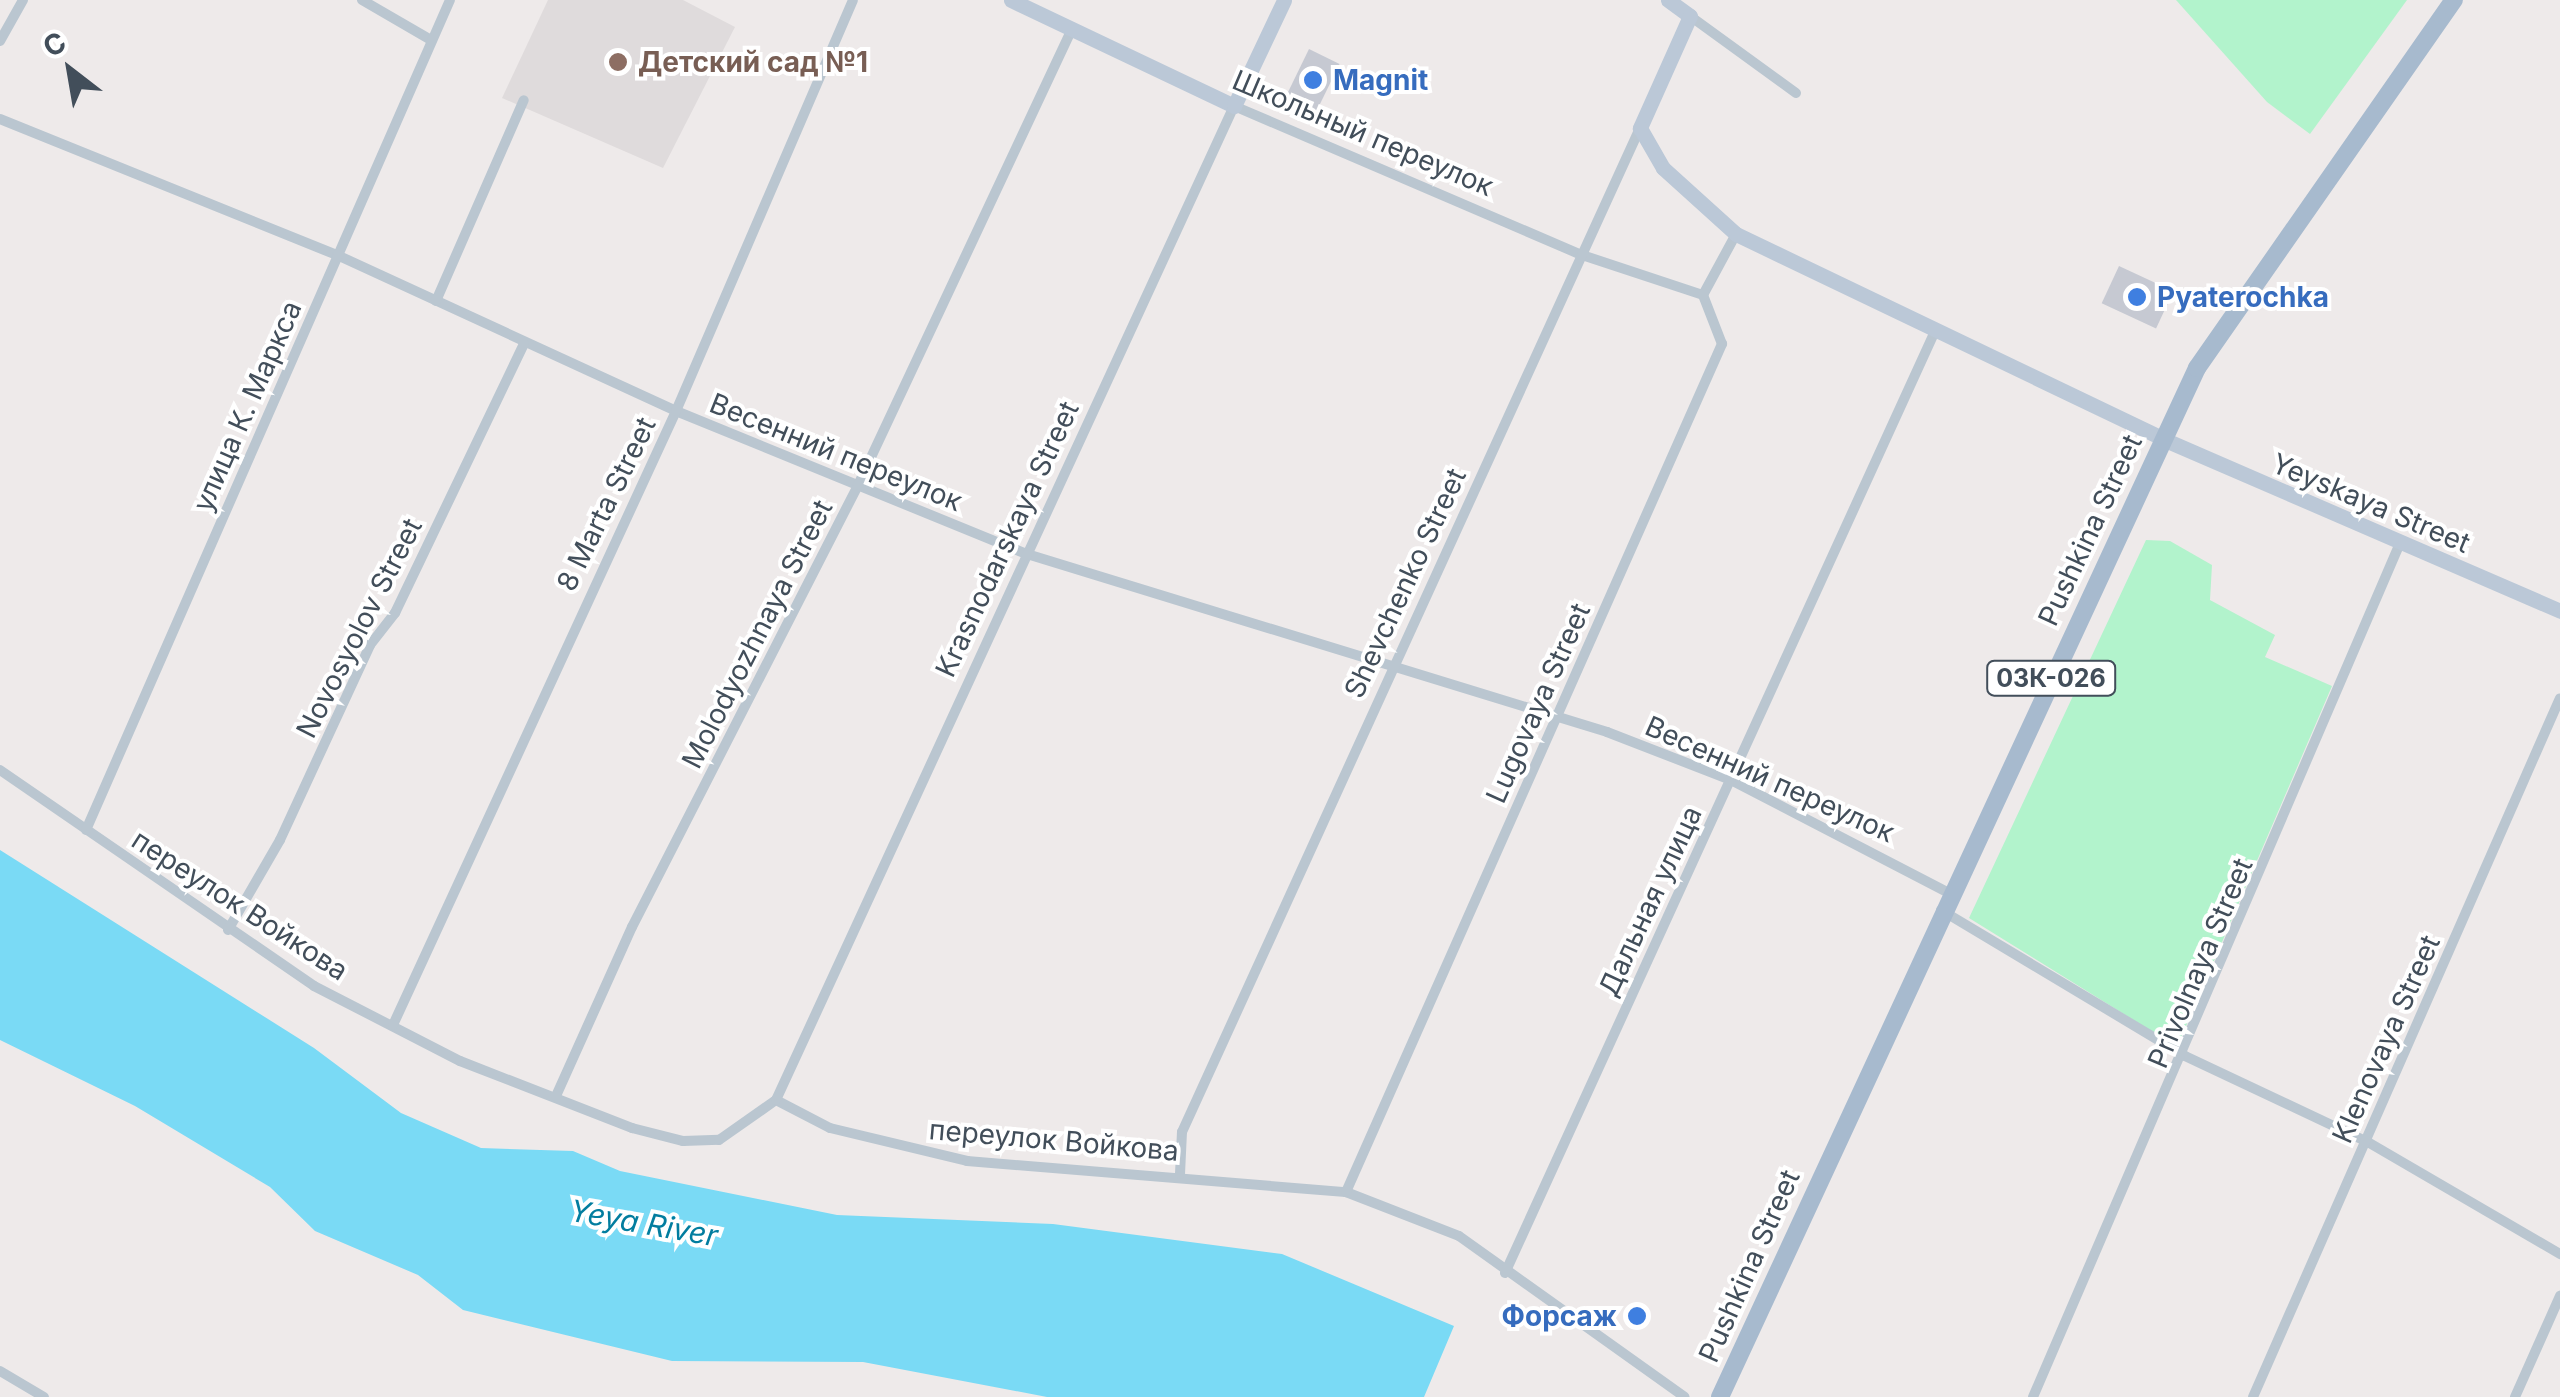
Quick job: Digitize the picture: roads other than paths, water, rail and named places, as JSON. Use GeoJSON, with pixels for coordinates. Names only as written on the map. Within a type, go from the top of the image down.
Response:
{"type":"FeatureCollection","features":[{"type":"Feature","properties":{"kind":"main road","name":"Pushkina Street"},"geometry":{"type":"LineString","coordinates":[[1720,1397],[1945,902],[2163,439],[2249,284],[2454,0]]}},
{"type":"Feature","properties":{"kind":"street"},"geometry":{"type":"LineString","coordinates":[[0,42],[23,0]]}},
{"type":"Feature","properties":{"kind":"street"},"geometry":{"type":"LineString","coordinates":[[362,0],[431,40]]}},
{"type":"Feature","properties":{"kind":"street","name":"улица К. Маркса"},"geometry":{"type":"LineString","coordinates":[[86,830],[450,0]]}},
{"type":"Feature","properties":{"kind":"street","name":"8 Marta Street"},"geometry":{"type":"LineString","coordinates":[[393,1025],[676,411],[853,0]]}},
{"type":"Feature","properties":{"kind":"street","name":"Школьный переулок"},"geometry":{"type":"LineString","coordinates":[[1011,0],[1234,106],[1582,255],[1703,295]]}},
{"type":"Feature","properties":{"kind":"street","name":"Krasnodarskaya Street"},"geometry":{"type":"LineString","coordinates":[[776,1100],[1284,0]]}},
{"type":"Feature","properties":{"kind":"street"},"geometry":{"type":"LineString","coordinates":[[1668,0],[1796,94]]}},
{"type":"Feature","properties":{"kind":"street","name":"Shevchenko Street"},"geometry":{"type":"LineString","coordinates":[[1180,1174],[1182,1132],[1690,16]]}},
{"type":"Feature","properties":{"kind":"street","name":"Molodyozhnaya Street"},"geometry":{"type":"LineString","coordinates":[[556,1096],[632,927],[858,486],[1072,29]]}},
{"type":"Feature","properties":{"kind":"street"},"geometry":{"type":"LineString","coordinates":[[436,302],[524,100]]}},
{"type":"Feature","properties":{"kind":"street","name":"Весенний переулок"},"geometry":{"type":"LineString","coordinates":[[0,119],[337,255],[676,411],[1027,554],[1555,721],[1608,732],[1731,780],[1945,902],[2185,1056],[2366,1141],[2560,1254]]}},
{"type":"Feature","properties":{"kind":"street"},"geometry":{"type":"LineString","coordinates":[[1640,128],[1663,168],[1736,234],[2163,439]]}},
{"type":"Feature","properties":{"kind":"street"},"geometry":{"type":"LineString","coordinates":[[1703,295],[1736,234]]}},
{"type":"Feature","properties":{"kind":"street","name":"Lugovaya Street"},"geometry":{"type":"LineString","coordinates":[[1346,1192],[1722,344],[1703,295]]}},
{"type":"Feature","properties":{"kind":"street","name":"Дальная улица"},"geometry":{"type":"LineString","coordinates":[[1505,1273],[1936,329]]}},
{"type":"Feature","properties":{"kind":"street","name":"Novosyolov Street"},"geometry":{"type":"LineString","coordinates":[[228,930],[280,840],[370,645],[396,613],[524,344]]}},
{"type":"Feature","properties":{"kind":"street","name":"Yeyskaya Street"},"geometry":{"type":"LineString","coordinates":[[2163,439],[2560,611]]}},
{"type":"Feature","properties":{"kind":"street","name":"Privolnaya Street"},"geometry":{"type":"LineString","coordinates":[[2033,1397],[2185,1056],[2400,542]]}},
{"type":"Feature","properties":{"kind":"street","name":"Klenovaya Street"},"geometry":{"type":"LineString","coordinates":[[2254,1397],[2560,698]]}},
{"type":"Feature","properties":{"kind":"street","name":"переулок Войкова"},"geometry":{"type":"LineString","coordinates":[[0,770],[228,930],[393,1025],[556,1096],[683,1141],[718,1140],[776,1100],[830,1128],[966,1160],[1180,1174],[1346,1192],[1460,1236],[1505,1273],[1685,1397]]}},
{"type":"Feature","properties":{"kind":"street"},"geometry":{"type":"LineString","coordinates":[[2516,1397],[2560,1296]]}},
{"type":"Feature","properties":{"kind":"street"},"geometry":{"type":"LineString","coordinates":[[0,1370],[44,1397]]}},
{"type":"Feature","properties":{"kind":"water","name":"Yeya River"},"geometry":{"type":"Polygon","coordinates":[[[0,850],[314,1048],[401,1113],[481,1148],[573,1151],[620,1171],[837,1215],[1053,1224],[1282,1254],[1454,1326],[1424,1397],[1047,1397],[863,1362],[672,1361],[463,1310],[418,1275],[315,1231],[270,1187],[135,1106],[0,1040],[0,850]]]}},
{"type":"Feature","properties":{"kind":"place","name":"Детский сад №1"},"geometry":{"type":"Point","coordinates":[618,62]}},
{"type":"Feature","properties":{"kind":"place","name":"Magnit"},"geometry":{"type":"Point","coordinates":[1313,80]}},
{"type":"Feature","properties":{"kind":"place","name":"Pyaterochka"},"geometry":{"type":"Point","coordinates":[2137,297]}},
{"type":"Feature","properties":{"kind":"place","name":"Форсаж"},"geometry":{"type":"Point","coordinates":[1637,1316]}}]}
